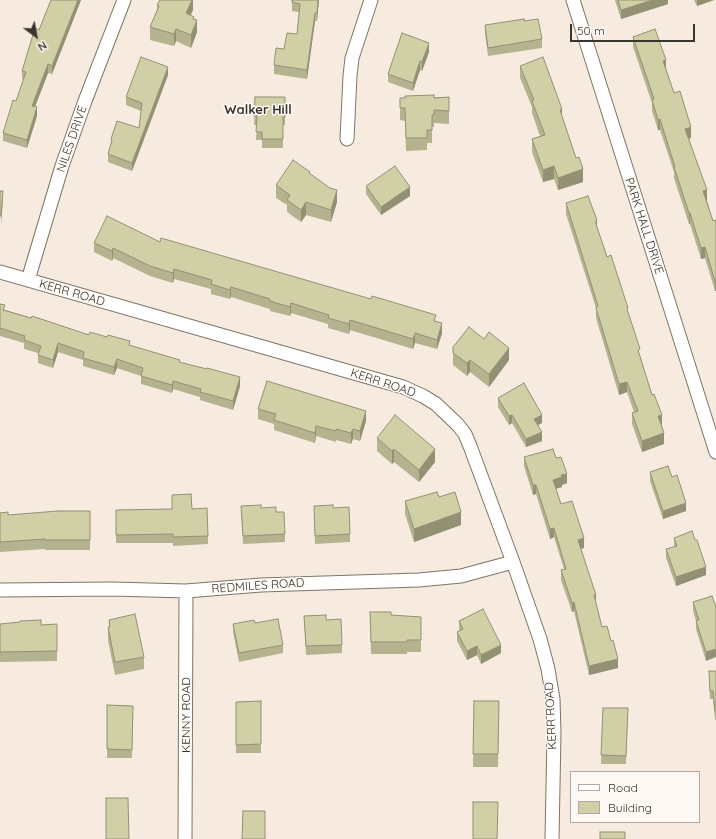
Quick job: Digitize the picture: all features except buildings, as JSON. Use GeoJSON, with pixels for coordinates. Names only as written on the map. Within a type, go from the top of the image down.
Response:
{"type":"FeatureCollection","features":[{"type":"Feature","properties":{"kind":"street","name":"NILES DRIVE"},"geometry":{"type":"LineString","coordinates":[[28,280],[62,166],[124,0]]}},
{"type":"Feature","properties":{"kind":"street"},"geometry":{"type":"LineString","coordinates":[[347,139],[352,58],[371,0]]}},
{"type":"Feature","properties":{"kind":"street","name":"PARK HALL DRIVE"},"geometry":{"type":"LineString","coordinates":[[573,0],[716,452]]}},
{"type":"Feature","properties":{"kind":"street","name":"KERR ROAD"},"geometry":{"type":"LineString","coordinates":[[0,272],[403,387],[423,396],[447,413],[458,424],[465,434],[513,562],[540,639],[548,669],[553,699],[554,733],[552,839]]}},
{"type":"Feature","properties":{"kind":"street","name":"REDMILES ROAD"},"geometry":{"type":"LineString","coordinates":[[0,590],[113,589],[186,591],[260,585],[419,580],[461,576],[513,562]]}},
{"type":"Feature","properties":{"kind":"street","name":"KENNY ROAD"},"geometry":{"type":"LineString","coordinates":[[185,839],[186,591]]}},
{"type":"Feature","properties":{"kind":"district","name":"Walker Hill"},"geometry":{"type":"Point","coordinates":[258,110]}}]}
